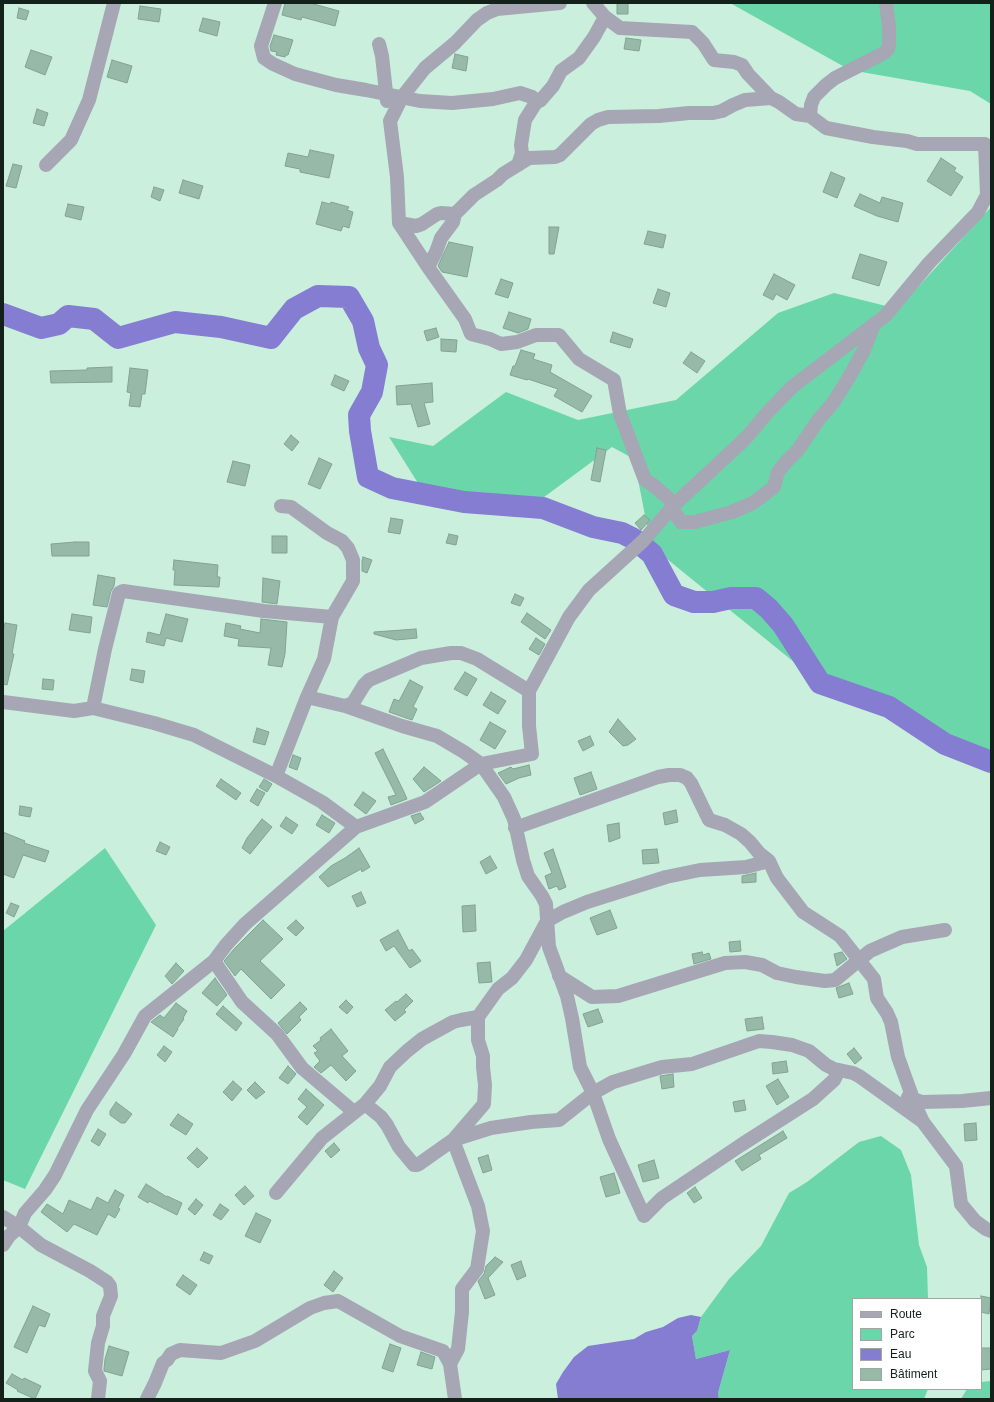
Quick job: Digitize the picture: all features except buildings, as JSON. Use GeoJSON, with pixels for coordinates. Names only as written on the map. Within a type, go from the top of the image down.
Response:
{"type":"FeatureCollection","features":[{"type":"Feature","properties":{"kind":"street"},"geometry":{"type":"LineString","coordinates":[[46,165],[71,140],[89,100],[114,3]]}},
{"type":"Feature","properties":{"kind":"street"},"geometry":{"type":"LineString","coordinates":[[275,3],[262,46],[264,58],[273,64],[295,74],[336,86],[385,93],[420,101],[452,103],[520,93],[532,96],[537,101]]}},
{"type":"Feature","properties":{"kind":"street"},"geometry":{"type":"LineString","coordinates":[[390,121],[402,97],[425,68],[455,43],[477,20],[487,13],[497,8],[560,3]]}},
{"type":"Feature","properties":{"kind":"street"},"geometry":{"type":"LineString","coordinates":[[3,1245],[19,1227],[25,1213],[45,1190],[55,1175],[86,1110],[124,1054],[145,1016],[214,961],[245,924],[356,826],[425,802],[481,764],[532,754],[529,726],[529,691],[569,618],[590,590],[639,544],[673,505],[745,438],[792,387],[885,316],[929,263],[978,212],[989,194],[988,147],[917,144],[907,141],[873,137],[826,128],[810,116],[796,114],[780,102],[771,98],[748,74],[742,65],[734,62],[714,60],[703,43],[692,32],[620,28],[605,17],[593,3]]}},
{"type":"Feature","properties":{"kind":"street"},"geometry":{"type":"LineString","coordinates":[[810,116],[811,105],[814,97],[826,85],[835,78],[884,53],[888,49],[889,27],[886,3]]}},
{"type":"Feature","properties":{"kind":"street"},"geometry":{"type":"LineString","coordinates":[[518,165],[522,154],[521,145],[525,120],[537,101],[542,100],[562,71],[579,58],[594,37],[605,17]]}},
{"type":"Feature","properties":{"kind":"street"},"geometry":{"type":"LineString","coordinates":[[379,44],[382,56],[385,93],[397,177],[399,222],[428,267],[465,319],[471,334],[490,339],[501,344],[517,342],[536,335],[559,335],[579,359],[614,380],[620,414],[645,480],[653,485],[673,505],[681,522],[695,522],[732,512],[753,502],[774,487],[778,472],[798,450],[833,403],[848,379],[864,350],[874,324]]}},
{"type":"Feature","properties":{"kind":"street"},"geometry":{"type":"LineString","coordinates":[[428,267],[441,238],[453,222],[456,214],[474,195],[492,184],[503,174],[529,158],[555,157],[560,155],[577,140],[591,124],[608,117],[713,113],[722,111],[745,100],[771,98]]}},
{"type":"Feature","properties":{"kind":"street"},"geometry":{"type":"LineString","coordinates":[[399,222],[416,226],[422,224],[437,214],[456,214]]}},
{"type":"Feature","properties":{"kind":"street"},"geometry":{"type":"LineString","coordinates":[[276,776],[307,697],[324,659],[332,617],[353,581],[353,560],[348,548],[342,541],[327,533],[291,507],[281,506]]}},
{"type":"Feature","properties":{"kind":"street"},"geometry":{"type":"LineString","coordinates":[[93,708],[105,649],[119,593],[123,591],[264,611],[332,617]]}},
{"type":"Feature","properties":{"kind":"street"},"geometry":{"type":"LineString","coordinates":[[345,706],[353,702],[369,680],[421,658],[452,653],[461,653],[478,659],[529,691]]}},
{"type":"Feature","properties":{"kind":"street"},"geometry":{"type":"LineString","coordinates":[[307,697],[345,706],[402,726],[437,736],[481,764],[507,804],[514,819],[528,876],[546,904],[549,948],[567,996],[580,1067],[593,1092],[608,1139],[644,1216],[662,1198],[741,1144],[813,1099],[834,1080],[839,1070]]}},
{"type":"Feature","properties":{"kind":"street"},"geometry":{"type":"LineString","coordinates":[[3,702],[74,712],[93,708],[154,723],[194,735],[276,776],[322,802],[356,826]]}},
{"type":"Feature","properties":{"kind":"street"},"geometry":{"type":"LineString","coordinates":[[515,828],[658,777],[680,775],[687,778],[709,820],[725,825],[741,834],[750,842],[759,853],[769,861],[777,878],[802,912],[840,936],[874,978],[877,998],[891,1022],[898,1057],[923,1122],[956,1166],[961,1204],[975,1221],[991,1231]]}},
{"type":"Feature","properties":{"kind":"street"},"geometry":{"type":"LineString","coordinates":[[214,961],[242,1002],[277,1034],[302,1068],[360,1108],[381,1117],[388,1125],[399,1147],[414,1164],[417,1165],[453,1140],[484,1104],[485,1085],[483,1056],[478,1040],[478,1017],[498,989],[512,978],[526,960],[547,921],[563,912],[587,902],[666,877],[700,870],[746,867],[769,861]]}},
{"type":"Feature","properties":{"kind":"street"},"geometry":{"type":"LineString","coordinates":[[560,976],[592,997],[618,996],[725,962],[745,962],[762,965],[777,973],[814,981],[835,980],[870,951],[902,937],[945,930]]}},
{"type":"Feature","properties":{"kind":"street"},"geometry":{"type":"LineString","coordinates":[[276,1193],[322,1138],[360,1108],[380,1086],[390,1067],[422,1039],[453,1022],[478,1017]]}},
{"type":"Feature","properties":{"kind":"street"},"geometry":{"type":"LineString","coordinates":[[453,1140],[491,1128],[531,1122],[559,1120],[593,1092],[613,1082],[662,1067],[692,1064],[759,1041],[792,1045],[809,1051],[826,1065],[853,1073],[875,1086],[923,1122]]}},
{"type":"Feature","properties":{"kind":"street"},"geometry":{"type":"LineString","coordinates":[[875,1086],[922,1102],[962,1101],[991,1098]]}},
{"type":"Feature","properties":{"kind":"street"},"geometry":{"type":"LineString","coordinates":[[450,1364],[458,1349],[462,1312],[462,1289],[477,1269],[483,1231],[478,1206],[453,1140]]}},
{"type":"Feature","properties":{"kind":"street"},"geometry":{"type":"LineString","coordinates":[[3,1217],[19,1227],[41,1245],[90,1271],[107,1282],[110,1286],[111,1296],[103,1316],[103,1326],[98,1343],[95,1371],[100,1381],[98,1399]]}},
{"type":"Feature","properties":{"kind":"street"},"geometry":{"type":"LineString","coordinates":[[147,1399],[163,1364],[168,1360],[171,1354],[180,1350],[221,1353],[255,1341],[310,1308],[338,1300],[400,1336],[443,1351],[450,1364],[455,1399]]}},
{"type":"Feature","properties":{"kind":"green space"},"geometry":{"type":"Polygon","coordinates":[[[730,3],[991,3],[991,104],[970,91],[850,70],[730,3]]]}},
{"type":"Feature","properties":{"kind":"green space"},"geometry":{"type":"Polygon","coordinates":[[[991,207],[991,757],[837,697],[651,546],[634,459],[612,447],[517,517],[433,507],[389,437],[433,446],[506,392],[578,420],[676,400],[778,313],[834,293],[898,309],[991,207]]]}},
{"type":"Feature","properties":{"kind":"green space"},"geometry":{"type":"Polygon","coordinates":[[[105,848],[156,925],[25,1189],[3,1180],[3,931],[105,848]]]}},
{"type":"Feature","properties":{"kind":"green space"},"geometry":{"type":"Polygon","coordinates":[[[881,1136],[901,1150],[911,1175],[919,1245],[927,1267],[928,1298],[852,1298],[852,1390],[928,1390],[924,1399],[719,1399],[718,1393],[730,1350],[696,1359],[692,1336],[697,1331],[701,1317],[729,1279],[761,1246],[789,1193],[807,1182],[859,1142],[881,1136]]]}},
{"type":"Feature","properties":{"kind":"green space"},"geometry":{"type":"Polygon","coordinates":[[[991,1381],[991,1399],[961,1399],[966,1390],[982,1390],[982,1382],[991,1381]]]}},
{"type":"Feature","properties":{"kind":"water"},"geometry":{"type":"Polygon","coordinates":[[[691,1315],[701,1317],[697,1331],[692,1336],[696,1359],[730,1350],[718,1393],[719,1399],[558,1399],[556,1384],[574,1357],[588,1346],[634,1339],[646,1332],[663,1327],[678,1318],[691,1315]]]}},
{"type":"Feature","properties":{"kind":"waterway"},"geometry":{"type":"LineString","coordinates":[[3,314],[41,328],[59,324],[68,316],[94,319],[118,338],[175,322],[221,327],[271,338],[294,309],[318,296],[349,297],[363,321],[369,348],[377,365],[372,392],[359,415],[360,431],[368,477],[392,488],[464,502],[543,508],[593,527],[622,533],[634,539],[652,554],[674,595],[694,602],[713,602],[731,598],[756,598],[769,609],[783,625],[820,683],[889,707],[945,744],[991,762]]}}]}
